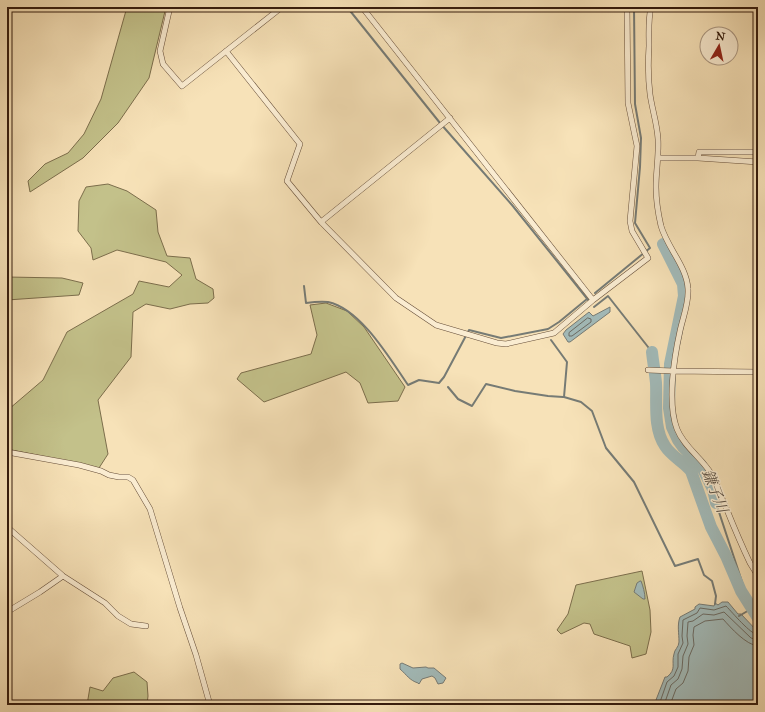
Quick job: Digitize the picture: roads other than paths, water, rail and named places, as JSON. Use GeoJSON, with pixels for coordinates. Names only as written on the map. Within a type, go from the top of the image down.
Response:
{"type":"FeatureCollection","features":[{"type":"Feature","properties":{"kind":"street"},"geometry":{"type":"LineString","coordinates":[[170,7],[160,52],[163,64],[182,86],[282,7]]}},
{"type":"Feature","properties":{"kind":"street"},"geometry":{"type":"LineString","coordinates":[[362,7],[593,300]]}},
{"type":"Feature","properties":{"kind":"street"},"geometry":{"type":"LineString","coordinates":[[226,51],[300,144],[287,181],[321,222],[396,298],[430,322],[497,344],[506,344],[554,333],[593,300],[648,258],[632,231],[630,221],[637,146],[628,103],[627,7]]}},
{"type":"Feature","properties":{"kind":"street"},"geometry":{"type":"LineString","coordinates":[[651,7],[648,77],[650,95],[656,118],[658,158],[656,187],[657,204],[660,222],[669,247],[681,267],[688,287],[688,297],[676,347],[673,371],[672,398],[675,420],[678,430],[713,476],[750,563],[758,576]]}},
{"type":"Feature","properties":{"kind":"street"},"geometry":{"type":"LineString","coordinates":[[321,222],[450,118]]}},
{"type":"Feature","properties":{"kind":"street"},"geometry":{"type":"LineString","coordinates":[[698,158],[699,152],[758,152]]}},
{"type":"Feature","properties":{"kind":"street"},"geometry":{"type":"LineString","coordinates":[[658,158],[698,158],[758,162]]}},
{"type":"Feature","properties":{"kind":"street"},"geometry":{"type":"LineString","coordinates":[[648,370],[758,372]]}},
{"type":"Feature","properties":{"kind":"street"},"geometry":{"type":"LineString","coordinates":[[7,452],[79,466],[101,471],[109,475],[128,477],[133,480],[150,509],[180,608],[194,646],[210,705]]}},
{"type":"Feature","properties":{"kind":"street"},"geometry":{"type":"LineString","coordinates":[[7,527],[63,576],[105,603],[118,616],[132,624],[146,626]]}},
{"type":"Feature","properties":{"kind":"street"},"geometry":{"type":"LineString","coordinates":[[7,612],[63,576]]}},
{"type":"Feature","properties":{"kind":"water"},"geometry":{"type":"Polygon","coordinates":[[[610,307],[610,312],[568,342],[563,334],[566,330],[589,312],[593,316],[610,307]]]}},
{"type":"Feature","properties":{"kind":"water"},"geometry":{"type":"Polygon","coordinates":[[[640,581],[645,594],[645,599],[634,592],[637,583],[640,581]]]}},
{"type":"Feature","properties":{"kind":"water"},"geometry":{"type":"Polygon","coordinates":[[[722,602],[728,602],[738,614],[741,614],[758,632],[758,705],[654,705],[665,677],[670,674],[673,669],[674,653],[679,644],[678,626],[680,617],[695,609],[695,607],[699,604],[714,606],[715,603],[718,605],[722,602]]]}},
{"type":"Feature","properties":{"kind":"water"},"geometry":{"type":"Polygon","coordinates":[[[402,663],[413,668],[434,668],[446,678],[443,683],[438,684],[432,676],[422,679],[419,684],[410,679],[400,669],[400,664],[402,663]]]}},
{"type":"Feature","properties":{"kind":"waterway"},"geometry":{"type":"LineString","coordinates":[[347,7],[440,123],[512,205],[589,301]]}},
{"type":"Feature","properties":{"kind":"waterway"},"geometry":{"type":"LineString","coordinates":[[595,293],[650,248],[635,223],[641,138],[635,104],[634,7]]}},
{"type":"Feature","properties":{"kind":"waterway","name":"鎌子川"},"geometry":{"type":"LineString","coordinates":[[663,244],[683,284],[684,296],[670,364],[669,408],[672,427],[683,447],[701,465],[713,489],[716,503]]}},
{"type":"Feature","properties":{"kind":"waterway"},"geometry":{"type":"LineString","coordinates":[[304,286],[306,303],[328,302],[352,314],[363,324],[374,336],[408,385],[419,380],[439,383],[444,377],[469,330],[501,338],[548,329],[587,299]]}},
{"type":"Feature","properties":{"kind":"waterway"},"geometry":{"type":"LineString","coordinates":[[594,307],[608,296],[652,352]]}},
{"type":"Feature","properties":{"kind":"waterway"},"geometry":{"type":"LineString","coordinates":[[551,340],[567,362],[564,397],[581,402],[592,411],[606,448],[634,482],[675,566],[698,559],[704,575],[712,581],[716,596],[715,604]]}},
{"type":"Feature","properties":{"kind":"waterway","name":"鎌子川"},"geometry":{"type":"LineString","coordinates":[[652,352],[656,383],[657,423],[661,439],[668,450],[691,471],[711,527],[726,556],[741,591],[758,618]]}},
{"type":"Feature","properties":{"kind":"waterway"},"geometry":{"type":"LineString","coordinates":[[448,387],[458,399],[472,406],[486,384],[515,391],[563,397]]}},
{"type":"Feature","properties":{"kind":"waterway"},"geometry":{"type":"LineString","coordinates":[[716,503],[751,609],[739,616]]}}]}
